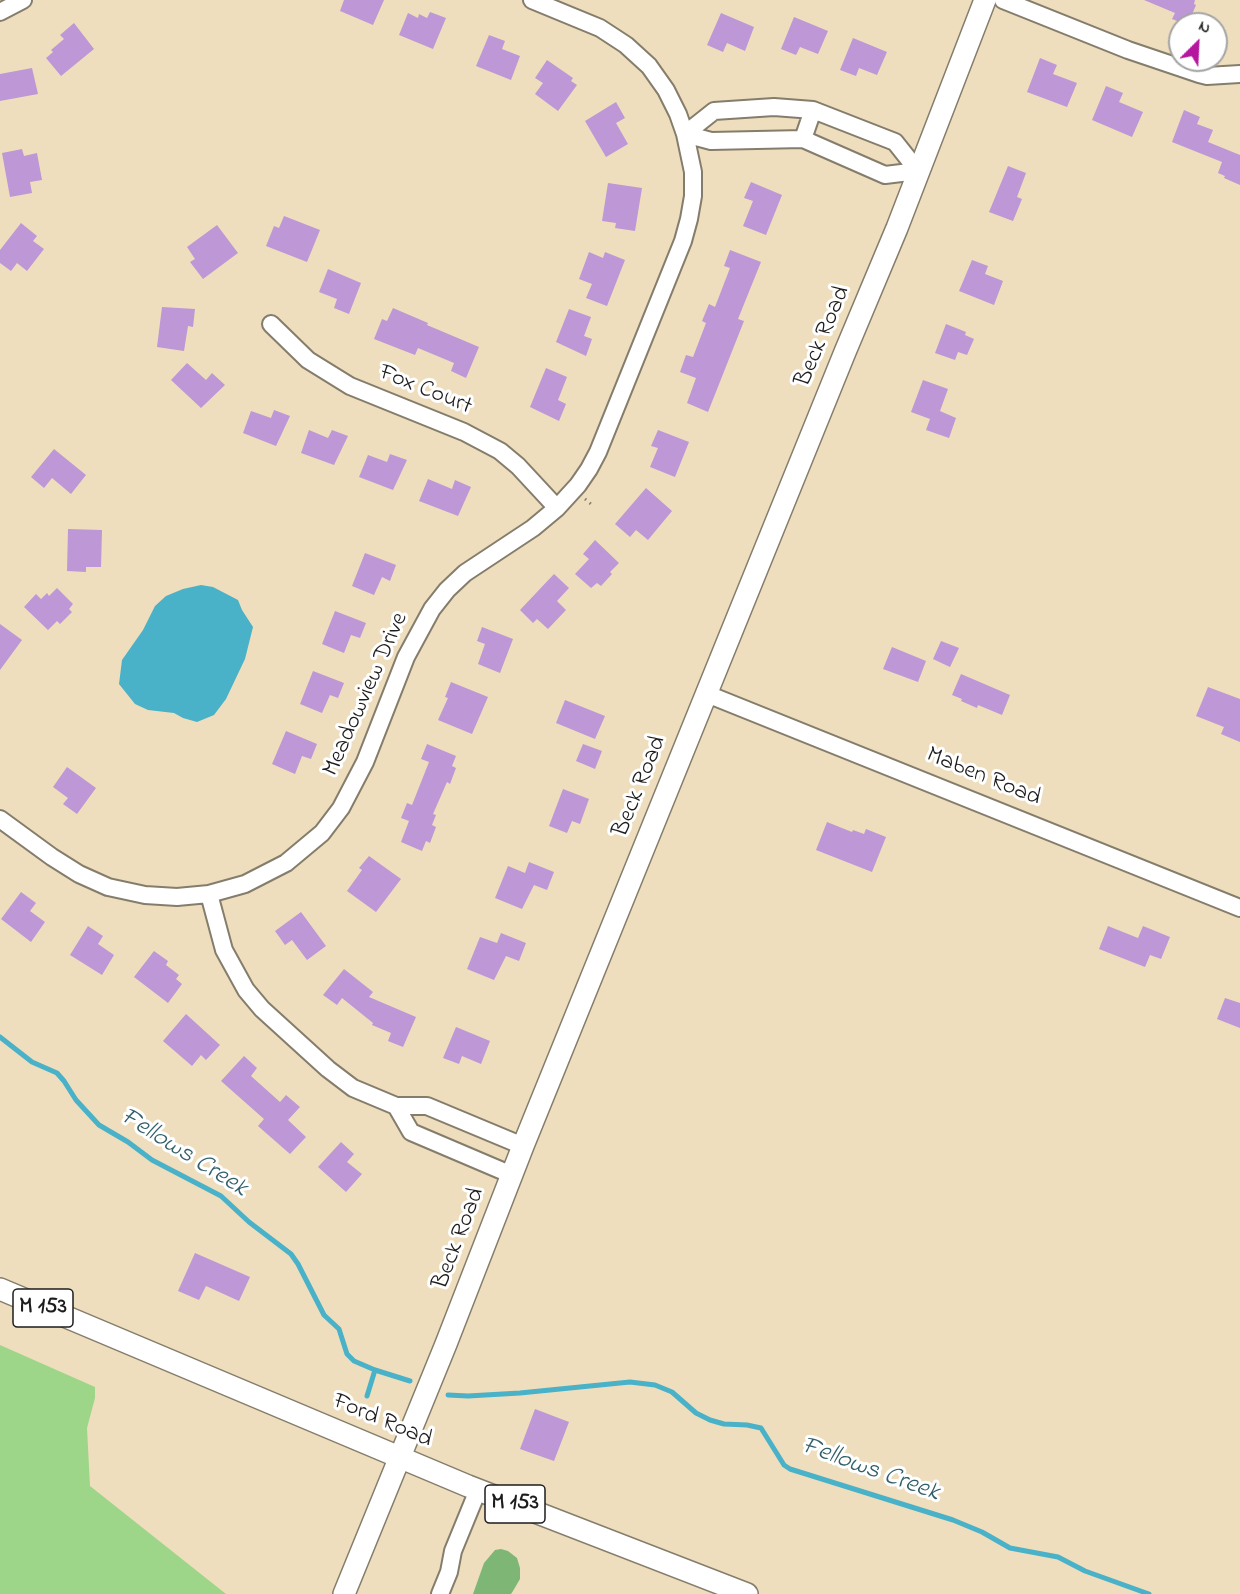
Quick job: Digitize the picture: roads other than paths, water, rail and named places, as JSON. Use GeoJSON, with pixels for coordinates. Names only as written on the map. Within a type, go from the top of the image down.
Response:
{"type":"FeatureCollection","features":[{"type":"Feature","properties":{"kind":"main road","name":"Beck Road"},"geometry":{"type":"LineString","coordinates":[[344,1594],[450,1334],[523,1146],[897,228],[985,0]]}},
{"type":"Feature","properties":{"kind":"main road","name":"Ford Road"},"geometry":{"type":"LineString","coordinates":[[0,1289],[478,1490],[747,1594]]}},
{"type":"Feature","properties":{"kind":"street"},"geometry":{"type":"LineString","coordinates":[[0,12],[23,0]]}},
{"type":"Feature","properties":{"kind":"street","name":"Meadowview Drive"},"geometry":{"type":"LineString","coordinates":[[0,819],[79,874],[108,887],[145,895],[177,897],[209,894],[245,884],[270,872],[300,853],[322,833],[341,808],[356,783],[406,657],[432,609],[465,573],[533,528],[557,508],[578,485],[598,452],[683,241],[693,196],[693,172],[686,134],[678,114],[666,90],[649,66],[626,45],[600,28],[532,0]]}},
{"type":"Feature","properties":{"kind":"street"},"geometry":{"type":"LineString","coordinates":[[1003,0],[1128,50],[1199,74],[1207,76],[1240,74]]}},
{"type":"Feature","properties":{"kind":"street"},"geometry":{"type":"LineString","coordinates":[[686,134],[714,111],[774,107],[813,110],[895,142],[918,171]]}},
{"type":"Feature","properties":{"kind":"street"},"geometry":{"type":"LineString","coordinates":[[803,139],[813,110]]}},
{"type":"Feature","properties":{"kind":"street"},"geometry":{"type":"LineString","coordinates":[[686,134],[711,141],[803,139],[885,175],[918,171]]}},
{"type":"Feature","properties":{"kind":"street","name":"Fox Court"},"geometry":{"type":"LineString","coordinates":[[271,324],[309,360],[350,387],[464,432],[500,451],[518,466],[557,508]]}},
{"type":"Feature","properties":{"kind":"street","name":"Maben Road"},"geometry":{"type":"LineString","coordinates":[[707,694],[1240,908]]}},
{"type":"Feature","properties":{"kind":"street"},"geometry":{"type":"LineString","coordinates":[[209,894],[224,950],[246,990],[262,1009],[328,1069],[353,1088],[396,1106],[427,1106],[523,1146]]}},
{"type":"Feature","properties":{"kind":"street"},"geometry":{"type":"LineString","coordinates":[[396,1106],[411,1132],[512,1175]]}},
{"type":"Feature","properties":{"kind":"street"},"geometry":{"type":"LineString","coordinates":[[440,1594],[449,1572],[453,1551],[478,1490]]}},
{"type":"Feature","properties":{"kind":"water"},"geometry":{"type":"Polygon","coordinates":[[[201,585],[213,587],[238,600],[253,627],[245,659],[226,699],[214,715],[197,722],[174,713],[148,710],[135,704],[119,684],[122,660],[143,630],[155,606],[166,596],[201,585]]]}},
{"type":"Feature","properties":{"kind":"waterway","name":"Fellows Creek"},"geometry":{"type":"LineString","coordinates":[[0,1037],[32,1062],[57,1073],[76,1100],[99,1125],[152,1160],[221,1196],[249,1222],[291,1254],[324,1315],[339,1329],[347,1354],[354,1361],[410,1381]]}},
{"type":"Feature","properties":{"kind":"waterway"},"geometry":{"type":"LineString","coordinates":[[367,1396],[375,1370]]}},
{"type":"Feature","properties":{"kind":"waterway","name":"Fellows Creek"},"geometry":{"type":"LineString","coordinates":[[448,1395],[520,1393],[630,1382],[655,1385],[672,1392],[696,1413],[710,1420],[761,1428],[784,1465],[790,1469],[953,1520],[982,1532],[1010,1548],[1058,1557],[1085,1571],[1149,1594]]}}]}
